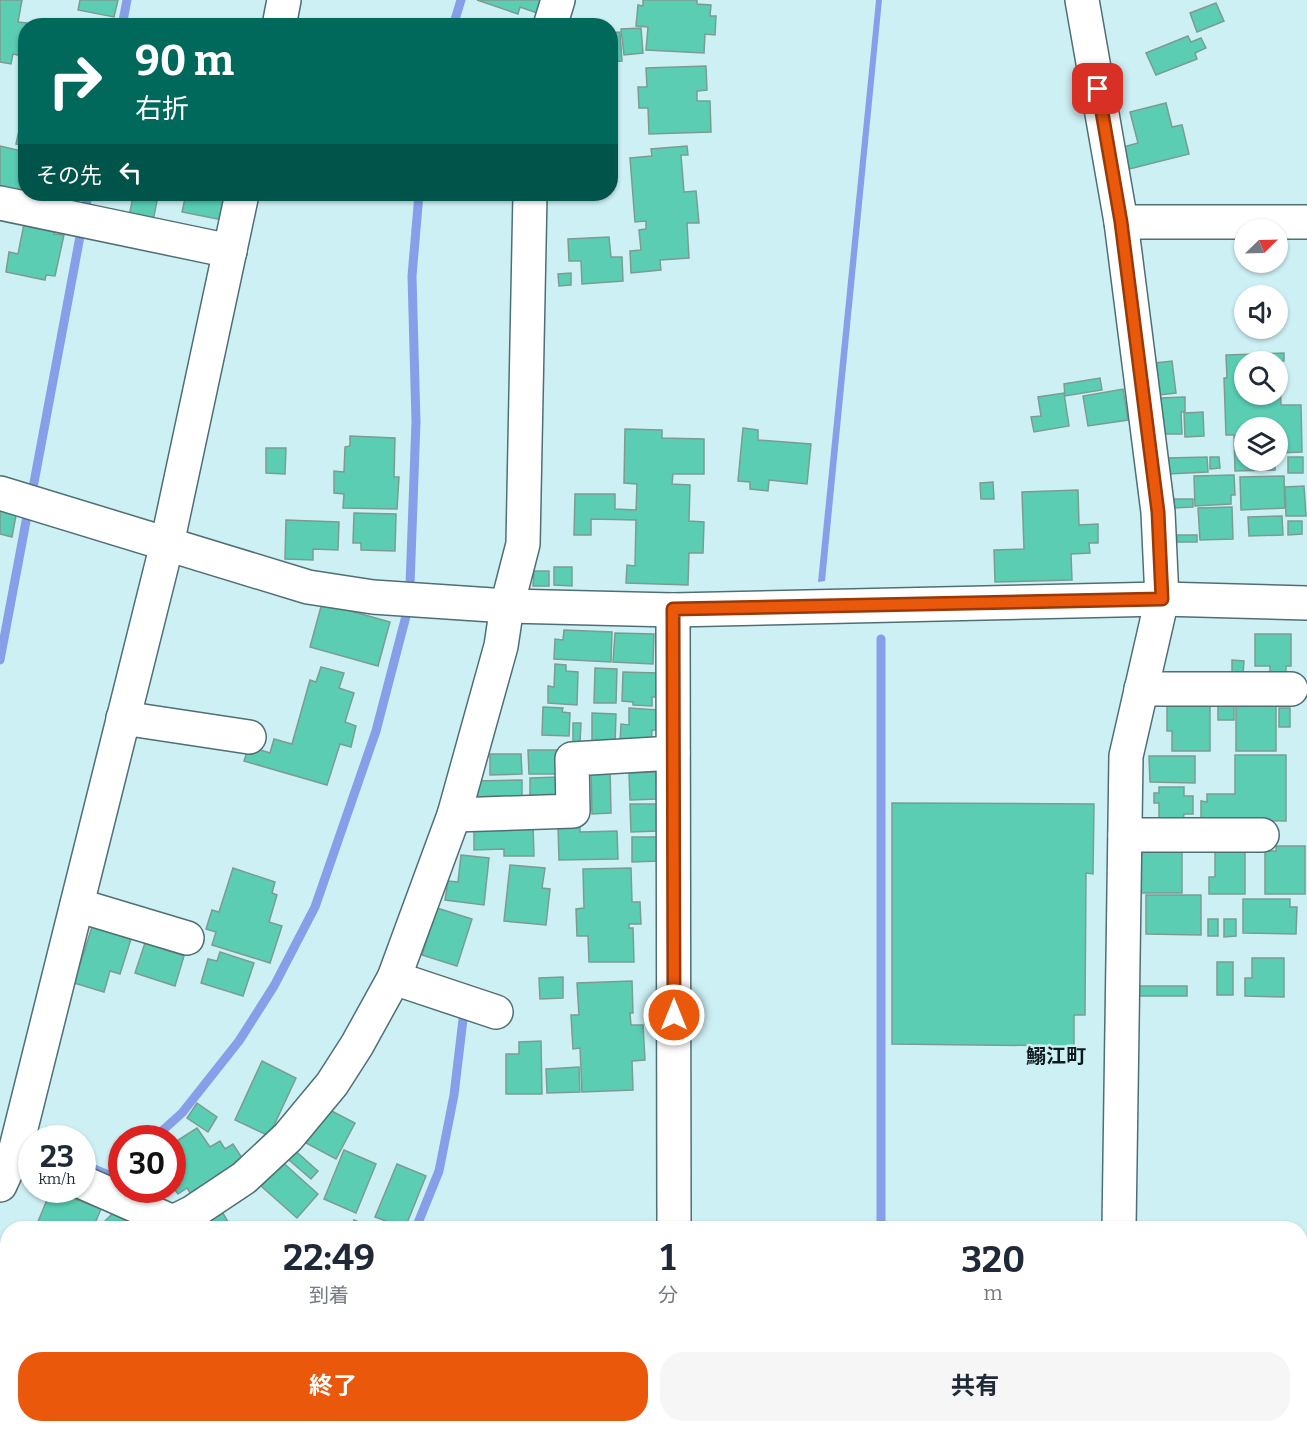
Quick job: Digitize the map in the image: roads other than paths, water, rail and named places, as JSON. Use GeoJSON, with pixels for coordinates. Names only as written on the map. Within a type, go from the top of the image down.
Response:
{"type":"FeatureCollection","features":[{"type":"Feature","properties":{"kind":"street"},"geometry":{"type":"LineString","coordinates":[[281,18],[284,0]]}},
{"type":"Feature","properties":{"kind":"street"},"geometry":{"type":"LineString","coordinates":[[552,18],[558,0]]}},
{"type":"Feature","properties":{"kind":"street"},"geometry":{"type":"LineString","coordinates":[[1082,0],[1121,222],[1158,512],[1162,599],[1126,756],[1119,1221]]}},
{"type":"Feature","properties":{"kind":"street"},"geometry":{"type":"LineString","coordinates":[[0,1185],[16,1152],[167,544],[241,201]]}},
{"type":"Feature","properties":{"kind":"street"},"geometry":{"type":"LineString","coordinates":[[176,1221],[244,1178],[288,1137],[332,1084],[357,1045],[394,978],[454,815],[501,646],[507,606],[523,544],[530,201]]}},
{"type":"Feature","properties":{"kind":"street"},"geometry":{"type":"LineString","coordinates":[[0,203],[230,251]]}},
{"type":"Feature","properties":{"kind":"street"},"geometry":{"type":"LineString","coordinates":[[1121,222],[1307,222]]}},
{"type":"Feature","properties":{"kind":"street"},"geometry":{"type":"LineString","coordinates":[[0,493],[308,587],[372,597],[507,606],[673,609],[1162,599],[1307,603]]}},
{"type":"Feature","properties":{"kind":"street"},"geometry":{"type":"LineString","coordinates":[[673,609],[674,1221]]}},
{"type":"Feature","properties":{"kind":"street"},"geometry":{"type":"LineString","coordinates":[[1141,689],[1291,689]]}},
{"type":"Feature","properties":{"kind":"street"},"geometry":{"type":"LineString","coordinates":[[123,718],[249,737]]}},
{"type":"Feature","properties":{"kind":"street"},"geometry":{"type":"LineString","coordinates":[[454,815],[573,811],[572,759],[673,753]]}},
{"type":"Feature","properties":{"kind":"street"},"geometry":{"type":"LineString","coordinates":[[1125,835],[1262,835]]}},
{"type":"Feature","properties":{"kind":"street"},"geometry":{"type":"LineString","coordinates":[[77,905],[188,938]]}},
{"type":"Feature","properties":{"kind":"street"},"geometry":{"type":"LineString","coordinates":[[394,978],[496,1012]]}},
{"type":"Feature","properties":{"kind":"street"},"geometry":{"type":"LineString","coordinates":[[96,1189],[161,1221]]}},
{"type":"Feature","properties":{"kind":"water"},"geometry":{"type":"Polygon","coordinates":[[[876,0],[882,0],[825,581],[818,582],[876,0]]]}},
{"type":"Feature","properties":{"kind":"waterway"},"geometry":{"type":"LineString","coordinates":[[124,18],[127,0]]}},
{"type":"Feature","properties":{"kind":"waterway"},"geometry":{"type":"LineString","coordinates":[[455,18],[461,0]]}},
{"type":"Feature","properties":{"kind":"waterway"},"geometry":{"type":"LineString","coordinates":[[85,212],[87,201]]}},
{"type":"Feature","properties":{"kind":"waterway"},"geometry":{"type":"LineString","coordinates":[[410,585],[416,422],[412,276],[418,201]]}},
{"type":"Feature","properties":{"kind":"waterway"},"geometry":{"type":"LineString","coordinates":[[33,488],[81,231]]}},
{"type":"Feature","properties":{"kind":"waterway"},"geometry":{"type":"LineString","coordinates":[[0,660],[27,516]]}},
{"type":"Feature","properties":{"kind":"waterway"},"geometry":{"type":"LineString","coordinates":[[169,1125],[182,1113],[239,1041],[274,986],[315,907],[376,731],[406,616]]}},
{"type":"Feature","properties":{"kind":"waterway"},"geometry":{"type":"LineString","coordinates":[[881,639],[881,1221]]}},
{"type":"Feature","properties":{"kind":"waterway"},"geometry":{"type":"LineString","coordinates":[[419,1221],[439,1171],[454,1095],[464,1011]]}},
{"type":"Feature","properties":{"kind":"waterway"},"geometry":{"type":"LineString","coordinates":[[96,1170],[108,1175]]}},
{"type":"Feature","properties":{"kind":"district","name":"鰯江町"},"geometry":{"type":"Point","coordinates":[1056,1056]}}]}
